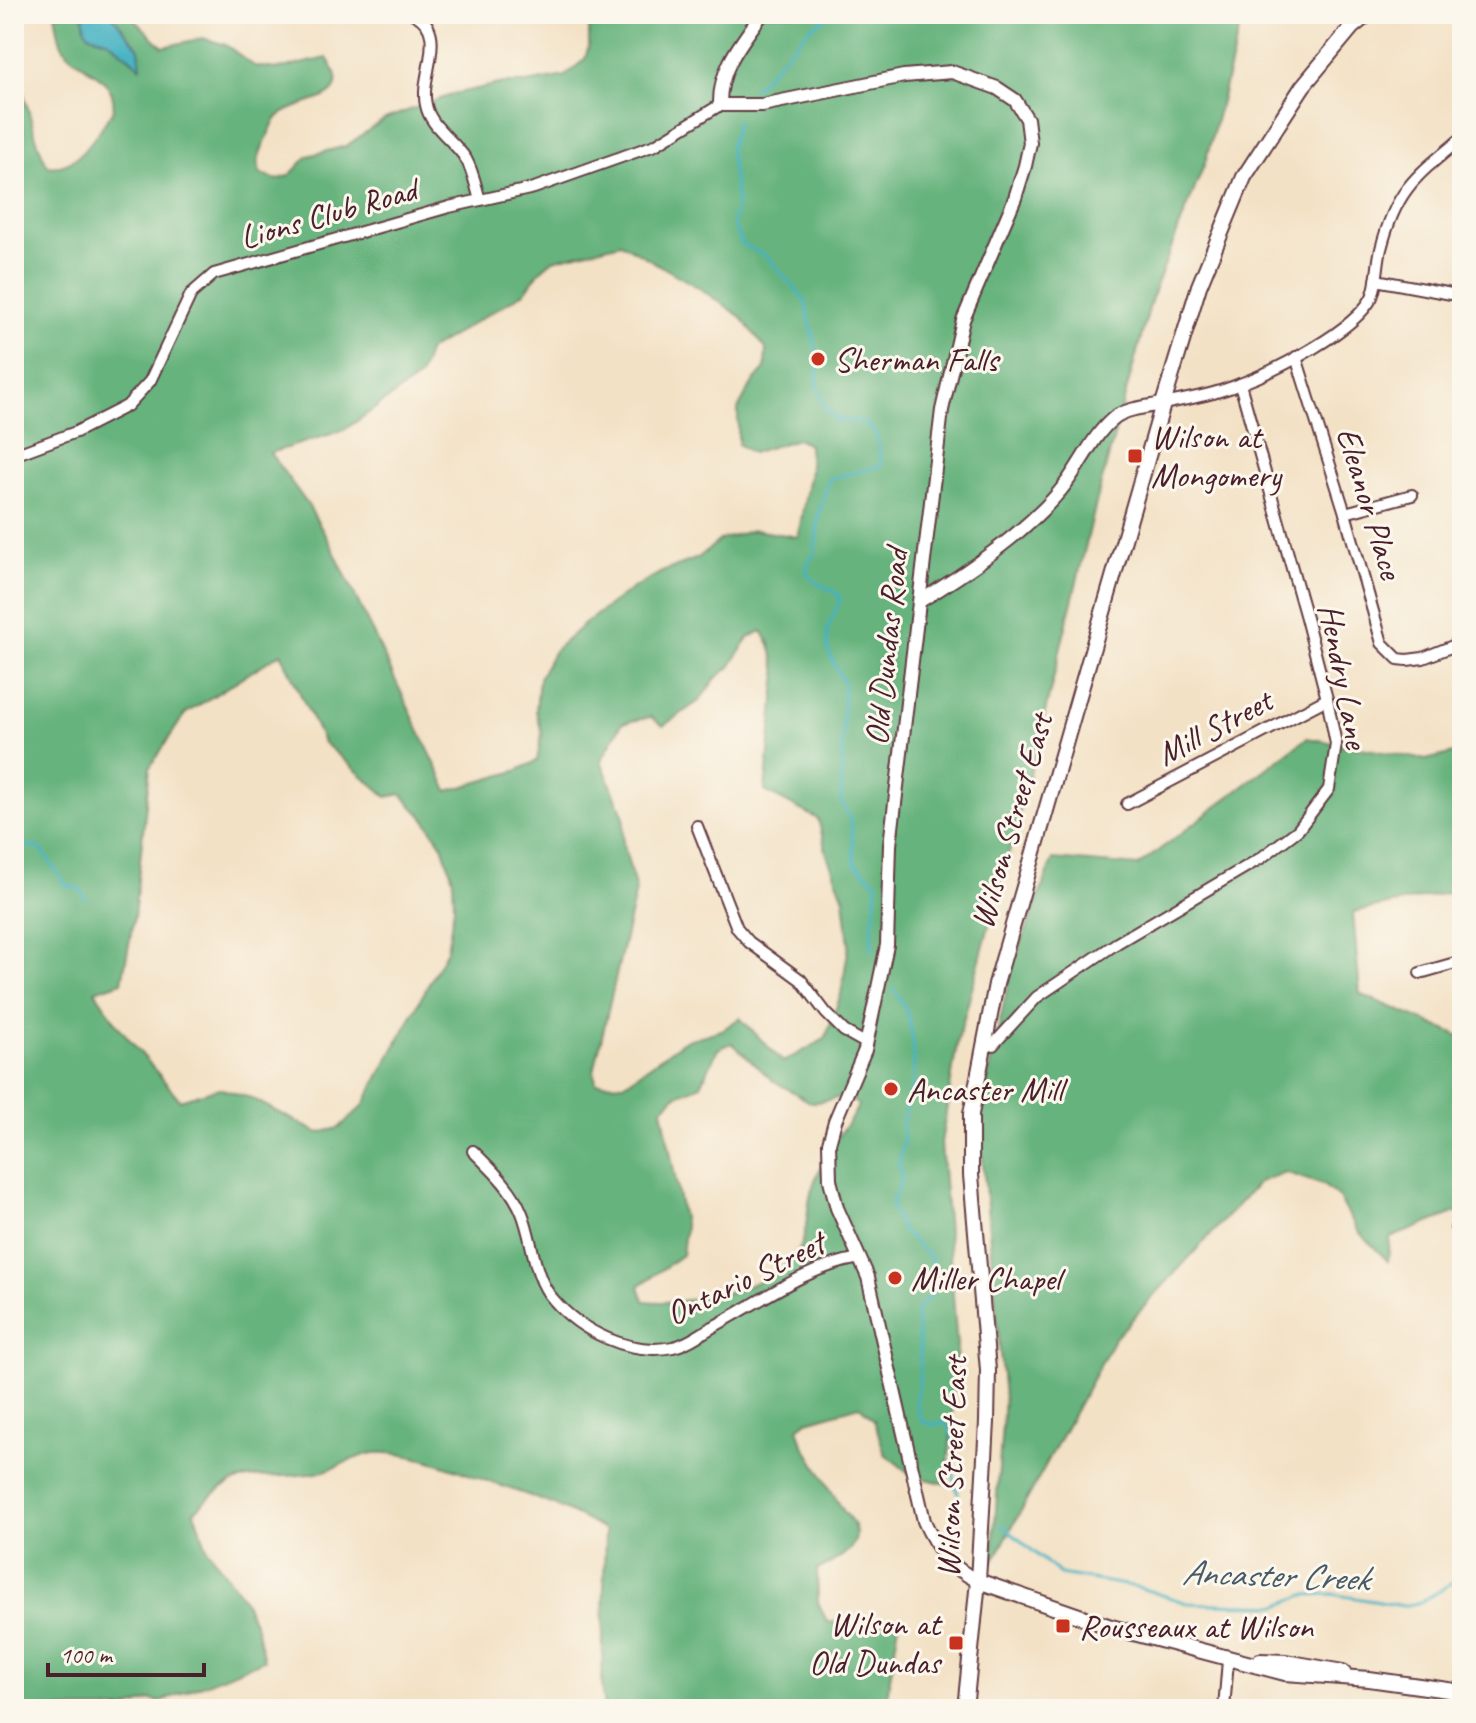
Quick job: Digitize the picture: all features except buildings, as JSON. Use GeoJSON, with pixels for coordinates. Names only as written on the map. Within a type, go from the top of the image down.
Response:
{"type":"FeatureCollection","features":[{"type":"Feature","properties":{"kind":"main road","name":"Wilson Street East"},"geometry":{"type":"LineString","coordinates":[[965,1709],[978,1581],[988,1370],[969,1144],[971,1114],[996,984],[1199,286],[1244,177],[1303,86],[1352,27],[1368,14]]}},
{"type":"Feature","properties":{"kind":"main road"},"geometry":{"type":"LineString","coordinates":[[978,1581],[1111,1627],[1228,1660],[1285,1673],[1369,1679],[1458,1692]]}},
{"type":"Feature","properties":{"kind":"street"},"geometry":{"type":"LineString","coordinates":[[414,14],[431,32],[433,53],[424,88],[426,107],[437,127],[467,161],[480,200]]}},
{"type":"Feature","properties":{"kind":"street"},"geometry":{"type":"LineString","coordinates":[[725,106],[720,89],[726,70],[735,51],[762,14]]}},
{"type":"Feature","properties":{"kind":"street","name":"Old Dundas Road"},"geometry":{"type":"LineString","coordinates":[[725,106],[744,107],[904,76],[952,72],[997,88],[1015,100],[1027,119],[1030,143],[1022,176],[963,320],[942,410],[890,845],[887,945],[867,1044],[829,1143],[830,1180],[837,1208],[860,1258],[881,1324],[924,1521],[931,1537],[950,1562],[961,1573],[978,1581]]}},
{"type":"Feature","properties":{"kind":"street","name":"Lions Club Road"},"geometry":{"type":"LineString","coordinates":[[14,455],[76,432],[127,406],[150,381],[191,294],[214,274],[480,200],[534,188],[655,145],[725,106]]}},
{"type":"Feature","properties":{"kind":"street"},"geometry":{"type":"LineString","coordinates":[[920,601],[944,587],[1018,531],[1060,492],[1116,416],[1240,384],[1296,357],[1340,331],[1358,316],[1373,295],[1377,261],[1394,205],[1410,184],[1462,138]]}},
{"type":"Feature","properties":{"kind":"street"},"geometry":{"type":"LineString","coordinates":[[1376,280],[1462,296]]}},
{"type":"Feature","properties":{"kind":"street","name":"Eleanor Place"},"geometry":{"type":"LineString","coordinates":[[1296,357],[1382,643],[1398,659],[1423,658],[1453,646]]}},
{"type":"Feature","properties":{"kind":"street","name":"Hendry Lane"},"geometry":{"type":"LineString","coordinates":[[983,1047],[993,1045],[1037,997],[1178,906],[1261,858],[1298,830],[1329,789],[1336,744],[1327,699],[1240,384]]}},
{"type":"Feature","properties":{"kind":"street"},"geometry":{"type":"LineString","coordinates":[[1345,513],[1412,495]]}},
{"type":"Feature","properties":{"kind":"street","name":"Mill Street"},"geometry":{"type":"LineString","coordinates":[[1127,804],[1327,699]]}},
{"type":"Feature","properties":{"kind":"street"},"geometry":{"type":"LineString","coordinates":[[697,826],[737,928],[749,942],[801,980],[844,1031],[867,1044]]}},
{"type":"Feature","properties":{"kind":"street"},"geometry":{"type":"LineString","coordinates":[[1420,973],[1462,961]]}},
{"type":"Feature","properties":{"kind":"street","name":"Ontario Street"},"geometry":{"type":"LineString","coordinates":[[473,1151],[504,1183],[521,1210],[540,1275],[551,1298],[577,1322],[607,1338],[638,1348],[674,1347],[807,1273],[860,1258]]}},
{"type":"Feature","properties":{"kind":"street"},"geometry":{"type":"LineString","coordinates":[[1456,1228],[1462,1239]]}},
{"type":"Feature","properties":{"kind":"street"},"geometry":{"type":"LineString","coordinates":[[1224,1709],[1228,1660]]}},
{"type":"Feature","properties":{"kind":"street"},"geometry":{"type":"LineString","coordinates":[[1453,1709],[1458,1692]]}},
{"type":"Feature","properties":{"kind":"green space"},"geometry":{"type":"Polygon","coordinates":[[[55,14],[83,14],[85,29],[90,35],[109,41],[140,67],[139,49],[111,14],[129,14],[163,47],[203,38],[226,45],[254,66],[277,69],[327,58],[335,73],[336,84],[332,92],[279,116],[261,152],[258,164],[260,174],[277,180],[290,175],[308,156],[346,146],[385,119],[454,94],[504,83],[527,83],[565,76],[585,59],[589,45],[589,14],[1256,14],[1239,30],[1206,160],[1153,294],[1098,495],[1029,778],[957,1044],[941,1143],[957,1346],[947,1484],[913,1476],[885,1454],[874,1420],[860,1406],[807,1421],[798,1428],[803,1444],[856,1532],[851,1548],[817,1570],[818,1602],[827,1622],[899,1624],[885,1709],[604,1709],[605,1531],[577,1515],[533,1497],[431,1461],[402,1454],[374,1453],[316,1473],[238,1480],[211,1496],[194,1512],[208,1550],[243,1598],[256,1627],[264,1660],[160,1702],[151,1700],[124,1709],[14,1709],[14,68],[48,166],[69,163],[78,157],[113,111],[113,99],[103,80],[62,45],[55,14]],[[621,243],[553,260],[540,271],[525,292],[429,350],[419,377],[344,430],[270,453],[308,505],[332,547],[448,791],[516,771],[537,761],[542,732],[536,711],[539,678],[554,651],[633,588],[698,558],[720,540],[754,530],[798,537],[810,471],[809,445],[797,439],[752,453],[738,444],[738,409],[753,382],[765,369],[766,349],[741,317],[699,288],[621,243]],[[762,631],[749,637],[730,667],[716,678],[699,701],[663,726],[651,717],[622,723],[601,761],[624,817],[623,843],[636,890],[594,1071],[596,1083],[624,1084],[684,1041],[722,1030],[740,1018],[783,1062],[825,1039],[841,994],[849,945],[844,898],[827,855],[818,819],[765,791],[777,672],[770,644],[762,631]],[[281,653],[185,714],[150,767],[134,917],[122,982],[95,991],[119,1027],[180,1100],[219,1088],[251,1098],[318,1133],[339,1128],[363,1106],[447,950],[454,907],[453,879],[442,845],[424,818],[401,794],[387,797],[323,742],[281,653]],[[732,1043],[718,1049],[701,1085],[675,1096],[662,1109],[685,1229],[682,1255],[639,1286],[644,1301],[683,1301],[730,1292],[774,1273],[790,1261],[804,1239],[811,1193],[819,1172],[858,1105],[847,1096],[812,1103],[772,1080],[732,1043]]]}},
{"type":"Feature","properties":{"kind":"green space"},"geometry":{"type":"Polygon","coordinates":[[[1307,738],[1426,760],[1462,751],[1462,890],[1353,912],[1360,994],[1462,1037],[1462,1210],[1390,1238],[1388,1261],[1358,1231],[1339,1198],[1323,1185],[1285,1172],[1259,1182],[1114,1339],[992,1564],[1004,1398],[979,1116],[1011,971],[1053,859],[1138,866],[1307,738]]]}},
{"type":"Feature","properties":{"kind":"water"},"geometry":{"type":"Polygon","coordinates":[[[83,14],[111,14],[139,49],[141,67],[109,41],[90,35],[85,29],[83,14]]]}},
{"type":"Feature","properties":{"kind":"waterway","name":"Ancaster Creek"},"geometry":{"type":"LineString","coordinates":[[754,88],[811,27],[831,14]]}},
{"type":"Feature","properties":{"kind":"waterway","name":"Ancaster Creek"},"geometry":{"type":"LineString","coordinates":[[737,122],[730,149],[737,204],[733,223],[742,244],[766,256],[805,300],[818,359],[817,386],[824,405],[837,421],[867,424],[878,443],[881,465],[829,479],[819,513],[815,552],[807,565],[811,578],[839,595],[839,603],[827,630],[828,650],[844,684],[841,801],[851,821],[855,864],[877,883],[872,952]]}},
{"type":"Feature","properties":{"kind":"waterway"},"geometry":{"type":"LineString","coordinates":[[14,820],[24,834],[21,841],[41,849],[66,885],[81,890],[85,899]]}},
{"type":"Feature","properties":{"kind":"waterway","name":"Ancaster Creek"},"geometry":{"type":"LineString","coordinates":[[894,989],[907,1012],[913,1039],[914,1080],[902,1125],[904,1139],[899,1163],[902,1178],[891,1205],[901,1229],[930,1257],[933,1268],[933,1293],[916,1311],[920,1361],[916,1404],[923,1422],[935,1425],[942,1422],[952,1434],[958,1493]]}},
{"type":"Feature","properties":{"kind":"waterway","name":"Ancaster Creek"},"geometry":{"type":"LineString","coordinates":[[1002,1525],[1060,1574],[1137,1587],[1187,1603],[1278,1606],[1304,1595],[1332,1594],[1403,1606],[1422,1602],[1462,1576]]}},
{"type":"Feature","properties":{"kind":"place","name":"Sherman Falls"},"geometry":{"type":"Point","coordinates":[818,359]}},
{"type":"Feature","properties":{"kind":"place","name":"Wilson at Mongomery"},"geometry":{"type":"Point","coordinates":[1135,456]}},
{"type":"Feature","properties":{"kind":"place","name":"Ancaster Mill"},"geometry":{"type":"Point","coordinates":[891,1089]}},
{"type":"Feature","properties":{"kind":"place","name":"Miller Chapel"},"geometry":{"type":"Point","coordinates":[895,1278]}},
{"type":"Feature","properties":{"kind":"place","name":"Rousseaux at Wilson"},"geometry":{"type":"Point","coordinates":[1063,1626]}},
{"type":"Feature","properties":{"kind":"place","name":"Wilson at Old Dundas"},"geometry":{"type":"Point","coordinates":[956,1643]}}]}
